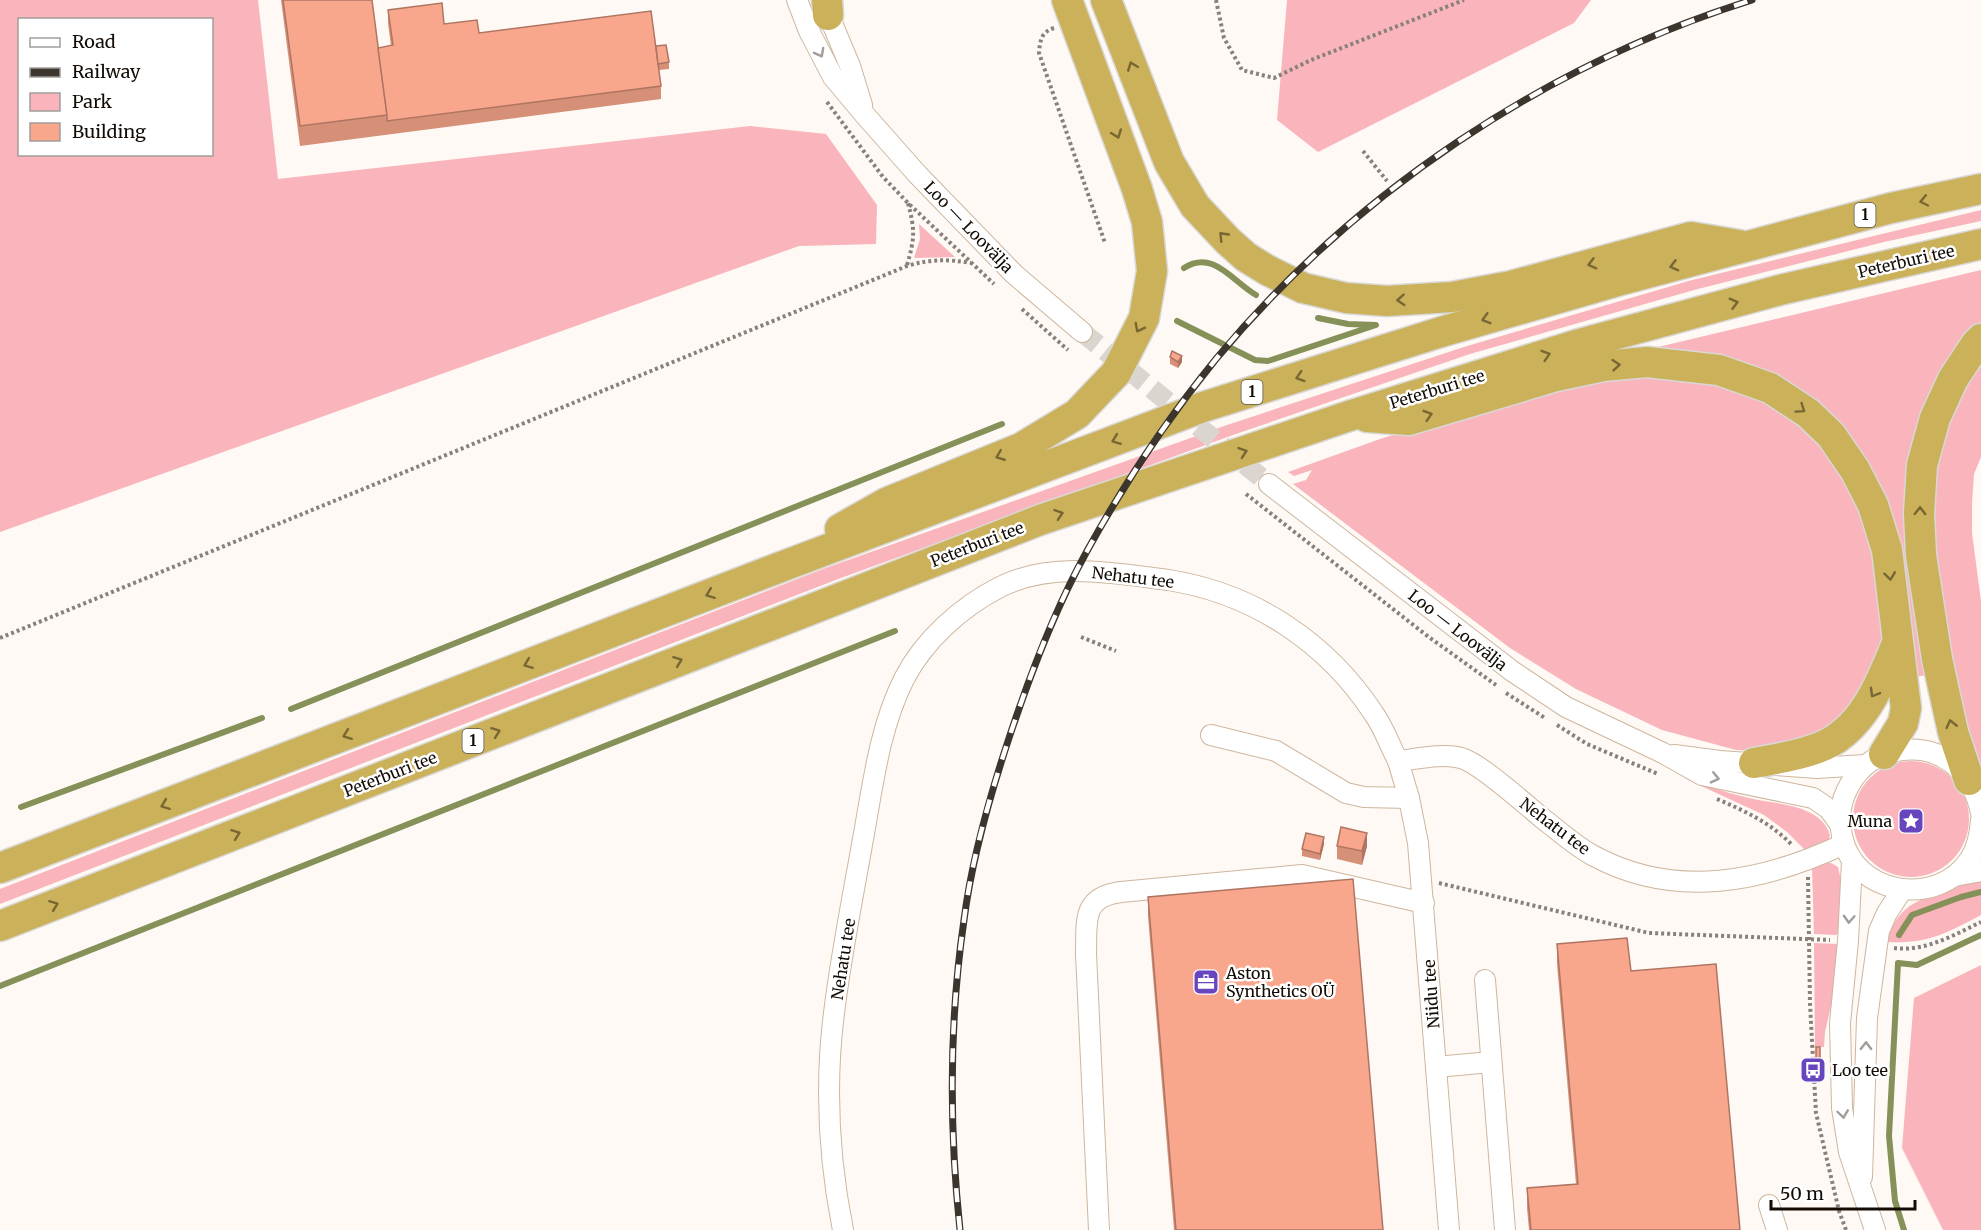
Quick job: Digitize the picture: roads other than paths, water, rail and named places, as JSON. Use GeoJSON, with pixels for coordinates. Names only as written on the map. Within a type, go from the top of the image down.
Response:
{"type":"FeatureCollection","features":[{"type":"Feature","properties":{"kind":"highway"},"geometry":{"type":"LineString","coordinates":[[1106,0],[1168,162],[1195,206],[1246,257],[1303,288],[1346,298],[1387,301],[1452,297],[1511,286],[1691,237],[1751,246]]}},
{"type":"Feature","properties":{"kind":"highway"},"geometry":{"type":"LineString","coordinates":[[765,573],[886,503],[1021,448],[1077,414],[1116,373],[1144,318],[1152,271],[1147,222],[1137,189],[1070,10]]}},
{"type":"Feature","properties":{"kind":"highway","name":"1"},"geometry":{"type":"LineString","coordinates":[[0,868],[765,573],[1203,408],[1441,332],[1621,280],[1891,208],[1981,189]]}},
{"type":"Feature","properties":{"kind":"highway","name":"Peterburi tee"},"geometry":{"type":"LineString","coordinates":[[0,926],[1040,520],[1349,416],[1587,342],[1780,290],[1981,244]]}},
{"type":"Feature","properties":{"kind":"highway"},"geometry":{"type":"LineString","coordinates":[[1969,780],[1953,732],[1937,659],[1921,555],[1919,513],[1922,465],[1935,418],[1953,379],[1981,339]]}},
{"type":"Feature","properties":{"kind":"highway"},"geometry":{"type":"LineString","coordinates":[[1349,416],[1409,420],[1556,376],[1603,366],[1647,362],[1719,369],[1770,388],[1808,413],[1832,435],[1855,470],[1873,505],[1887,550],[1906,708],[1903,723],[1875,759]]}},
{"type":"Feature","properties":{"kind":"highway"},"geometry":{"type":"LineString","coordinates":[[1754,763],[1800,754],[1834,740],[1860,717],[1884,676],[1898,640]]}},
{"type":"Feature","properties":{"kind":"street","name":"Loo — Loovälja"},"geometry":{"type":"LineString","coordinates":[[797,0],[809,31],[832,77],[918,175],[1014,274],[1082,332]]}},
{"type":"Feature","properties":{"kind":"street","name":"Loo — Loovälja"},"geometry":{"type":"LineString","coordinates":[[826,5],[850,66],[864,114]]}},
{"type":"Feature","properties":{"kind":"street","name":"Loo — Loovälja"},"geometry":{"type":"LineString","coordinates":[[1269,484],[1512,671],[1566,707],[1663,753],[1702,775],[1813,798],[1830,809],[1839,823]]}},
{"type":"Feature","properties":{"kind":"street","name":"Nehatu tee"},"geometry":{"type":"LineString","coordinates":[[843,1230],[832,1157],[831,1064],[834,1014],[856,876],[888,716],[905,677],[928,642],[950,620],[1000,587],[1029,576],[1059,571],[1131,575],[1175,581],[1219,592],[1256,606],[1318,648],[1344,675],[1375,715],[1398,761],[1440,757],[1462,758],[1479,767],[1568,838],[1593,855],[1620,868],[1656,878],[1693,882],[1738,880],[1804,861],[1848,853]]}},
{"type":"Feature","properties":{"kind":"street"},"geometry":{"type":"LineString","coordinates":[[1211,735],[1276,751],[1346,793],[1364,797],[1409,798]]}},
{"type":"Feature","properties":{"kind":"street","name":"Loo — Loovälja"},"geometry":{"type":"LineString","coordinates":[[1663,753],[1720,761],[1817,768],[1875,759],[1902,749],[1922,750],[1940,755],[1956,766],[1969,780]]}},
{"type":"Feature","properties":{"kind":"street"},"geometry":{"type":"LineString","coordinates":[[1875,759],[1851,781],[1842,801],[1839,823],[1848,853],[1848,941],[1840,1023],[1842,1107],[1849,1152],[1875,1230]]}},
{"type":"Feature","properties":{"kind":"street","name":"Niidu tee"},"geometry":{"type":"LineString","coordinates":[[1398,761],[1409,798],[1422,879],[1449,1230]]}},
{"type":"Feature","properties":{"kind":"street"},"geometry":{"type":"LineString","coordinates":[[1969,780],[1978,797],[1981,813]]}},
{"type":"Feature","properties":{"kind":"street"},"geometry":{"type":"LineString","coordinates":[[1848,853],[1866,875],[1883,885],[1902,890],[1921,890],[1938,885],[1954,876],[1970,859],[1979,838],[1981,820]]}},
{"type":"Feature","properties":{"kind":"street"},"geometry":{"type":"LineString","coordinates":[[1954,876],[1981,871]]}},
{"type":"Feature","properties":{"kind":"street"},"geometry":{"type":"LineString","coordinates":[[1099,1230],[1086,954],[1087,914],[1094,904],[1108,894],[1114,893],[1302,875],[1424,903]]}},
{"type":"Feature","properties":{"kind":"street"},"geometry":{"type":"LineString","coordinates":[[1862,1188],[1867,1018],[1879,931],[1887,913],[1902,890]]}},
{"type":"Feature","properties":{"kind":"street"},"geometry":{"type":"LineString","coordinates":[[1485,980],[1505,1230]]}},
{"type":"Feature","properties":{"kind":"street"},"geometry":{"type":"LineString","coordinates":[[1436,1067],[1491,1062]]}},
{"type":"Feature","properties":{"kind":"street"},"geometry":{"type":"LineString","coordinates":[[1769,1204],[1777,1230]]}},
{"type":"Feature","properties":{"kind":"waterway"},"geometry":{"type":"LineString","coordinates":[[1184,268],[1194,263],[1204,262],[1213,265],[1222,269],[1256,295]]}},
{"type":"Feature","properties":{"kind":"waterway"},"geometry":{"type":"LineString","coordinates":[[1177,321],[1255,360],[1268,361],[1376,325],[1348,324],[1318,318]]}},
{"type":"Feature","properties":{"kind":"waterway"},"geometry":{"type":"LineString","coordinates":[[291,709],[1002,424]]}},
{"type":"Feature","properties":{"kind":"waterway"},"geometry":{"type":"LineString","coordinates":[[0,986],[895,631]]}},
{"type":"Feature","properties":{"kind":"waterway"},"geometry":{"type":"LineString","coordinates":[[21,807],[262,718]]}},
{"type":"Feature","properties":{"kind":"waterway"},"geometry":{"type":"LineString","coordinates":[[1899,935],[1912,915],[1981,892]]}},
{"type":"Feature","properties":{"kind":"waterway"},"geometry":{"type":"LineString","coordinates":[[1904,1230],[1895,1201],[1889,1136],[1898,963],[1917,965],[1981,935]]}},
{"type":"Feature","properties":{"kind":"tunnel"},"geometry":{"type":"LineString","coordinates":[[1082,332],[1269,484]]}},
{"type":"Feature","properties":{"kind":"railway"},"geometry":{"type":"LineString","coordinates":[[960,1230],[952,1113],[953,1036],[967,896],[977,850],[1003,758],[1044,641],[1075,573],[1131,477],[1163,428],[1198,382],[1270,298],[1329,242],[1392,189],[1458,141],[1528,98],[1600,60],[1675,27],[1752,0]]}},
{"type":"Feature","properties":{"kind":"place","name":"Muna"},"geometry":{"type":"Point","coordinates":[1911,821]}},
{"type":"Feature","properties":{"kind":"place","name":"Aston Synthetics OÜ"},"geometry":{"type":"Point","coordinates":[1206,982]}},
{"type":"Feature","properties":{"kind":"place","name":"Loo tee"},"geometry":{"type":"Point","coordinates":[1813,1070]}}]}
